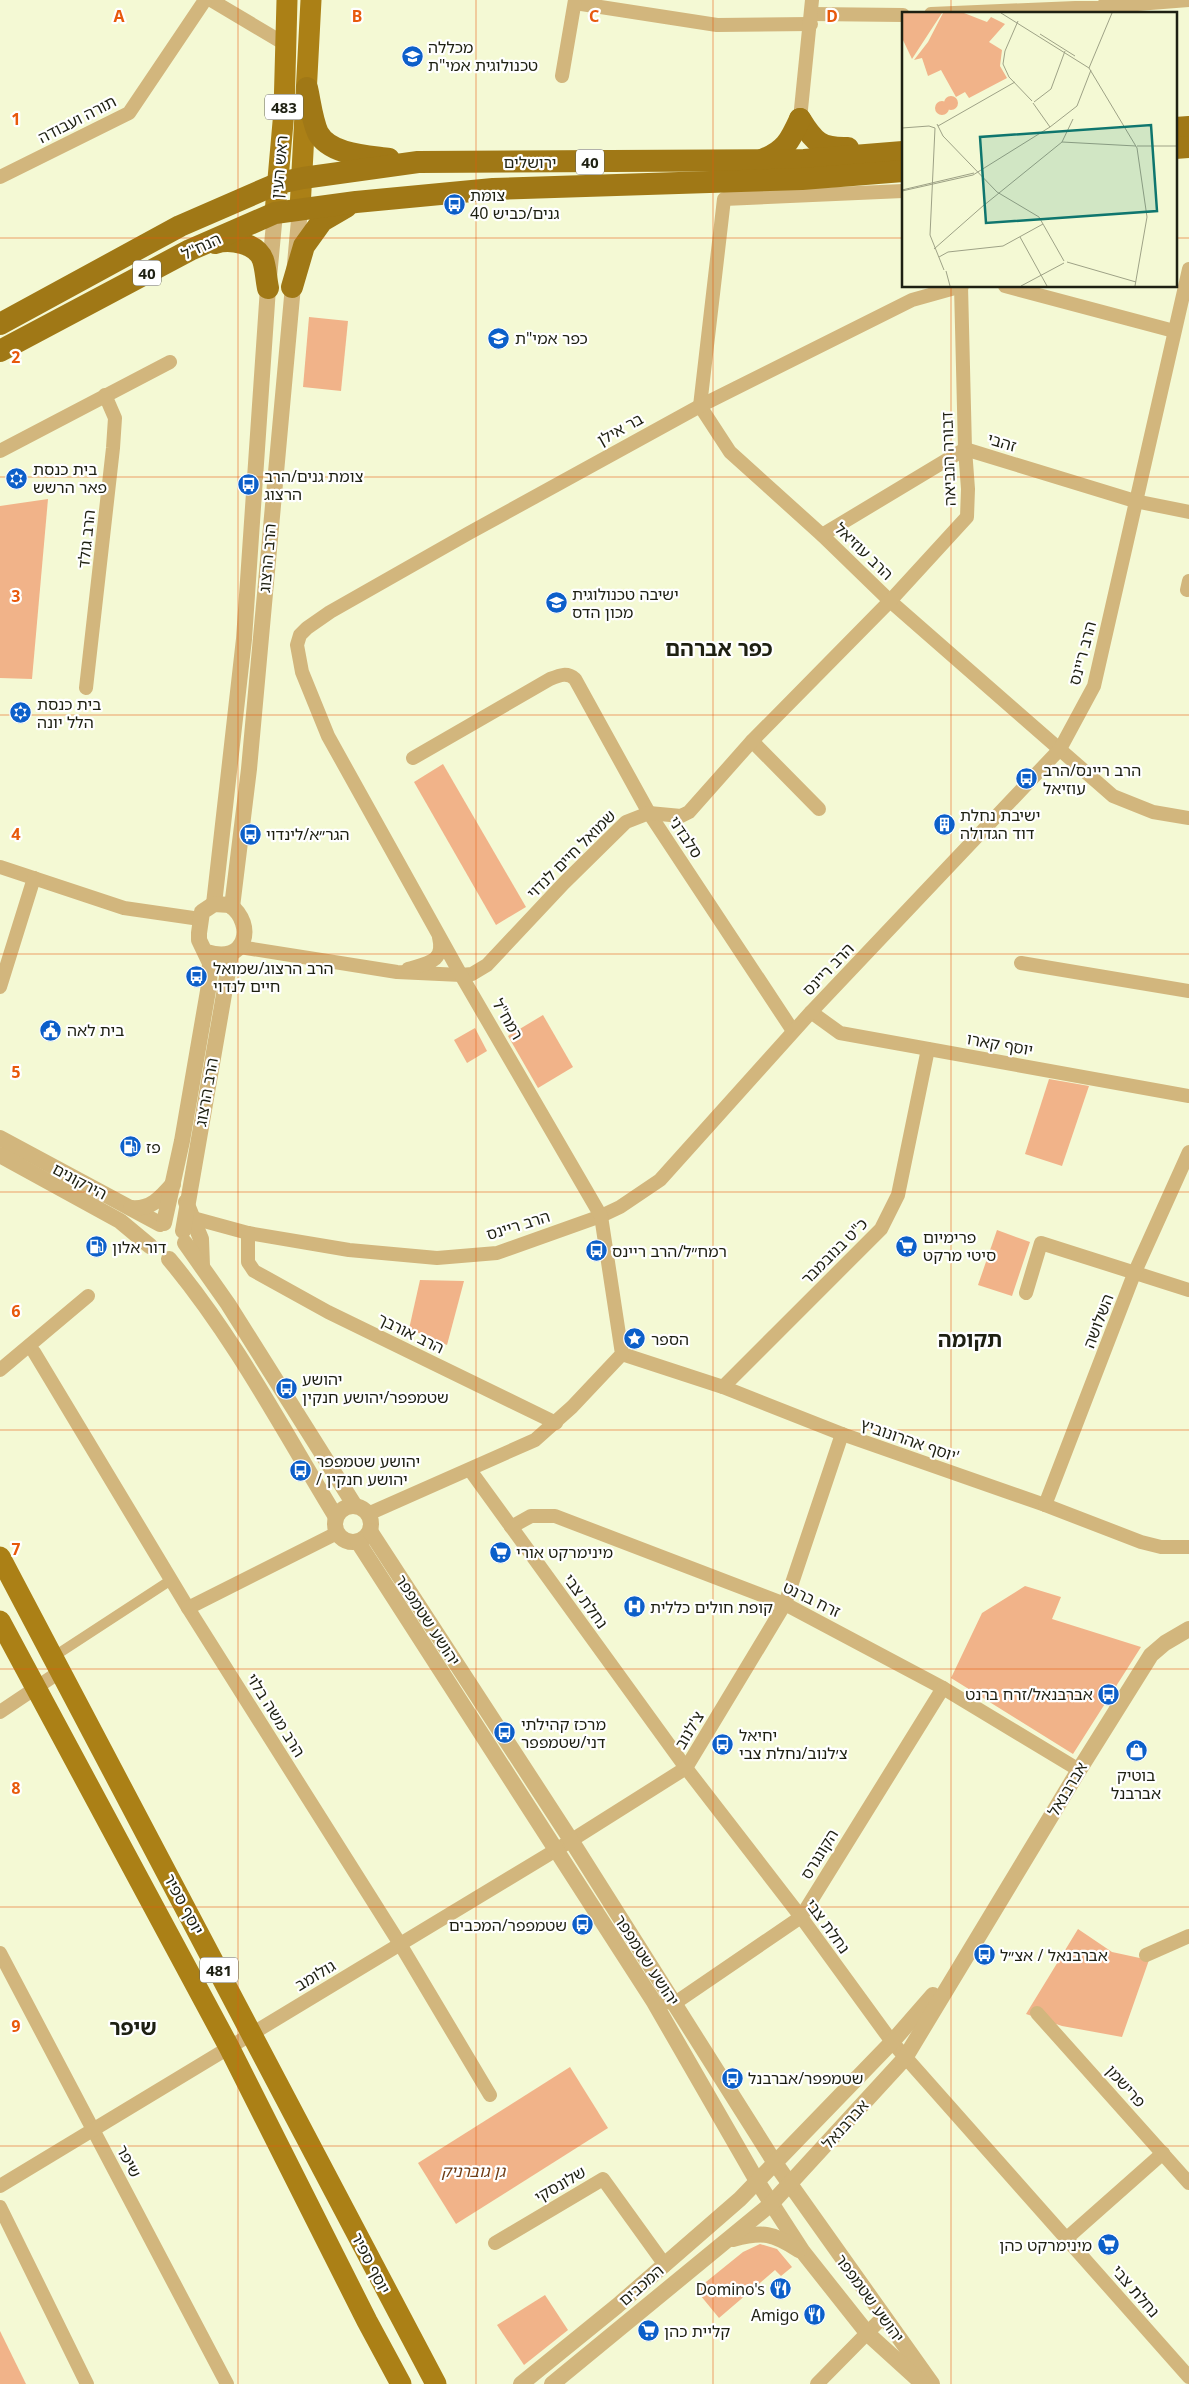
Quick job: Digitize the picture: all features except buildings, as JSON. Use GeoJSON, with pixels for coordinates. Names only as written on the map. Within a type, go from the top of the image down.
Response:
{"type":"FeatureCollection","features":[{"type":"Feature","properties":{"kind":"highway"},"geometry":{"type":"LineString","coordinates":[[307,88],[318,134],[333,146],[354,154],[418,162]]}},
{"type":"Feature","properties":{"kind":"highway"},"geometry":{"type":"LineString","coordinates":[[800,119],[814,141],[826,147],[839,149],[902,146]]}},
{"type":"Feature","properties":{"kind":"highway"},"geometry":{"type":"LineString","coordinates":[[759,161],[776,155],[786,146],[800,119]]}},
{"type":"Feature","properties":{"kind":"highway"},"geometry":{"type":"LineString","coordinates":[[1176,128],[1189,127]]}},
{"type":"Feature","properties":{"kind":"highway"},"geometry":{"type":"LineString","coordinates":[[1176,148],[1189,147]]}},
{"type":"Feature","properties":{"kind":"highway","name":"ירושלים"},"geometry":{"type":"LineString","coordinates":[[279,183],[418,162],[759,161],[804,160],[902,152]]}},
{"type":"Feature","properties":{"kind":"highway","name":"ירושלים"},"geometry":{"type":"LineString","coordinates":[[300,209],[493,189],[802,179],[902,171]]}},
{"type":"Feature","properties":{"kind":"highway","name":"הנח\"ל"},"geometry":{"type":"LineString","coordinates":[[0,324],[180,226],[279,183]]}},
{"type":"Feature","properties":{"kind":"highway"},"geometry":{"type":"LineString","coordinates":[[292,287],[304,246],[322,221],[356,202]]}},
{"type":"Feature","properties":{"kind":"highway","name":"הנח\"ל"},"geometry":{"type":"LineString","coordinates":[[0,351],[190,250],[275,213],[300,209]]}},
{"type":"Feature","properties":{"kind":"highway"},"geometry":{"type":"LineString","coordinates":[[190,250],[222,240],[241,242],[263,258],[268,288]]}},
{"type":"Feature","properties":{"kind":"main road","name":"ראש העין"},"geometry":{"type":"LineString","coordinates":[[275,213],[279,183],[287,0]]}},
{"type":"Feature","properties":{"kind":"main road","name":"ראש העין"},"geometry":{"type":"LineString","coordinates":[[300,209],[311,0]]}},
{"type":"Feature","properties":{"kind":"main road","name":"יוסף ספיר"},"geometry":{"type":"LineString","coordinates":[[0,1557],[436,2384]]}},
{"type":"Feature","properties":{"kind":"main road","name":"יוסף ספיר"},"geometry":{"type":"LineString","coordinates":[[0,1621],[229,2047],[367,2321],[402,2384]]}},
{"type":"Feature","properties":{"kind":"street","name":"תורה ועבודה"},"geometry":{"type":"LineString","coordinates":[[0,177],[130,113],[205,0]]}},
{"type":"Feature","properties":{"kind":"street"},"geometry":{"type":"LineString","coordinates":[[211,0],[286,44]]}},
{"type":"Feature","properties":{"kind":"street"},"geometry":{"type":"LineString","coordinates":[[979,12],[1099,7],[1189,0]]}},
{"type":"Feature","properties":{"kind":"street"},"geometry":{"type":"LineString","coordinates":[[562,76],[575,2],[717,25],[811,12],[902,15]]}},
{"type":"Feature","properties":{"kind":"street"},"geometry":{"type":"LineString","coordinates":[[800,119],[811,12]]}},
{"type":"Feature","properties":{"kind":"street"},"geometry":{"type":"LineString","coordinates":[[700,406],[724,199],[902,191]]}},
{"type":"Feature","properties":{"kind":"street","name":"הרב הרצוג"},"geometry":{"type":"LineString","coordinates":[[187,1230],[186,1202],[235,950],[244,932],[239,915],[232,907],[249,769],[300,209]]}},
{"type":"Feature","properties":{"kind":"street","name":"הרב הרצוג"},"geometry":{"type":"LineString","coordinates":[[214,904],[244,639],[268,288],[275,213]]}},
{"type":"Feature","properties":{"kind":"street","name":"הרב ריינס"},"geometry":{"type":"LineString","coordinates":[[187,1230],[248,1233],[349,1250],[437,1258],[497,1253],[601,1216],[620,1207],[660,1180],[811,1012],[1060,749],[1094,686],[1189,269]]}},
{"type":"Feature","properties":{"kind":"street","name":"בר אילן"},"geometry":{"type":"LineString","coordinates":[[307,628],[469,533],[700,406],[912,300],[954,288]]}},
{"type":"Feature","properties":{"kind":"street","name":"דבורה הנביאה"},"geometry":{"type":"LineString","coordinates":[[890,601],[967,517],[968,489],[965,450],[961,288]]}},
{"type":"Feature","properties":{"kind":"street"},"geometry":{"type":"LineString","coordinates":[[1013,288],[1174,331]]}},
{"type":"Feature","properties":{"kind":"street"},"geometry":{"type":"LineString","coordinates":[[0,452],[170,362]]}},
{"type":"Feature","properties":{"kind":"street","name":"הרב גולד"},"geometry":{"type":"LineString","coordinates":[[86,688],[114,448],[115,418],[105,395]]}},
{"type":"Feature","properties":{"kind":"street","name":"הרב עוזיאל"},"geometry":{"type":"LineString","coordinates":[[700,406],[730,452],[822,535],[890,601],[1113,796],[1153,812],[1189,818]]}},
{"type":"Feature","properties":{"kind":"street","name":"זהבי"},"geometry":{"type":"LineString","coordinates":[[822,535],[965,450],[1135,501],[1189,512]]}},
{"type":"Feature","properties":{"kind":"street","name":"שמואל חיים לנדוי"},"geometry":{"type":"LineString","coordinates":[[235,950],[398,972],[472,974],[487,965],[564,883],[626,822],[649,813],[681,816],[689,812],[752,741],[890,601]]}},
{"type":"Feature","properties":{"kind":"street","name":"רמח\"ל"},"geometry":{"type":"LineString","coordinates":[[307,628],[300,635],[297,645],[302,672],[328,736],[461,975],[601,1216],[622,1354]]}},
{"type":"Feature","properties":{"kind":"street","name":"סלבדני"},"geometry":{"type":"LineString","coordinates":[[413,758],[550,679],[565,674],[576,679],[649,813],[793,1032]]}},
{"type":"Feature","properties":{"kind":"street"},"geometry":{"type":"LineString","coordinates":[[752,741],[818,809]]}},
{"type":"Feature","properties":{"kind":"street"},"geometry":{"type":"LineString","coordinates":[[0,867],[124,908],[200,918],[202,912],[214,904],[222,903],[232,907]]}},
{"type":"Feature","properties":{"kind":"street"},"geometry":{"type":"LineString","coordinates":[[0,987],[34,878]]}},
{"type":"Feature","properties":{"kind":"street","name":"הרב הרצוג"},"geometry":{"type":"LineString","coordinates":[[162,1223],[173,1184],[209,985],[210,963],[207,952],[200,940],[200,918]]}},
{"type":"Feature","properties":{"kind":"street"},"geometry":{"type":"LineString","coordinates":[[398,972],[424,965],[437,957],[441,950],[439,936]]}},
{"type":"Feature","properties":{"kind":"street"},"geometry":{"type":"LineString","coordinates":[[207,952],[220,956],[235,950]]}},
{"type":"Feature","properties":{"kind":"street"},"geometry":{"type":"LineString","coordinates":[[1020,963],[1189,991]]}},
{"type":"Feature","properties":{"kind":"street","name":"יוסף קארו"},"geometry":{"type":"LineString","coordinates":[[811,1012],[840,1033],[1189,1096]]}},
{"type":"Feature","properties":{"kind":"street","name":"כ\"ט בנובמבר"},"geometry":{"type":"LineString","coordinates":[[723,1387],[881,1229],[898,1195],[928,1049]]}},
{"type":"Feature","properties":{"kind":"street","name":"הירקונים"},"geometry":{"type":"LineString","coordinates":[[0,1138],[162,1223]]}},
{"type":"Feature","properties":{"kind":"street","name":"השלושה"},"geometry":{"type":"LineString","coordinates":[[1045,1505],[1134,1274],[1189,1152]]}},
{"type":"Feature","properties":{"kind":"street","name":"הירקונים"},"geometry":{"type":"LineString","coordinates":[[0,1156],[120,1221],[150,1246]]}},
{"type":"Feature","properties":{"kind":"street"},"geometry":{"type":"LineString","coordinates":[[131,1208],[139,1209],[152,1204],[173,1184]]}},
{"type":"Feature","properties":{"kind":"street"},"geometry":{"type":"LineString","coordinates":[[187,1230],[202,1266],[371,1525],[364,1536],[346,1541],[223,1330],[196,1291],[169,1259],[157,1256],[150,1246],[152,1231],[162,1223],[175,1224],[187,1230],[201,1239],[202,1266]]}},
{"type":"Feature","properties":{"kind":"street"},"geometry":{"type":"LineString","coordinates":[[169,1259],[180,1254],[187,1230]]}},
{"type":"Feature","properties":{"kind":"street","name":"הרב אורבך"},"geometry":{"type":"LineString","coordinates":[[248,1233],[248,1262],[254,1271],[328,1312],[556,1423]]}},
{"type":"Feature","properties":{"kind":"street"},"geometry":{"type":"LineString","coordinates":[[1026,1293],[1040,1243],[1189,1290]]}},
{"type":"Feature","properties":{"kind":"street"},"geometry":{"type":"LineString","coordinates":[[0,1370],[88,1296]]}},
{"type":"Feature","properties":{"kind":"street","name":"הרב משה בלוי"},"geometry":{"type":"LineString","coordinates":[[34,1352],[188,1608],[400,1944],[490,2095]]}},
{"type":"Feature","properties":{"kind":"street"},"geometry":{"type":"LineString","coordinates":[[188,1608],[337,1525],[342,1510],[362,1510],[470,1470],[535,1440],[556,1423],[622,1354]]}},
{"type":"Feature","properties":{"kind":"street","name":"יוסף אהרונוביץ'"},"geometry":{"type":"LineString","coordinates":[[622,1354],[723,1387],[842,1434],[1045,1505],[1141,1542],[1161,1547],[1189,1547]]}},
{"type":"Feature","properties":{"kind":"street","name":"צ'לנוב"},"geometry":{"type":"LineString","coordinates":[[556,1850],[686,1768],[785,1604],[842,1434]]}},
{"type":"Feature","properties":{"kind":"street","name":"נחלת צבי"},"geometry":{"type":"LineString","coordinates":[[470,1470],[686,1768],[801,1917],[892,2042],[1189,2377]]}},
{"type":"Feature","properties":{"kind":"street","name":"זרח ברנט"},"geometry":{"type":"LineString","coordinates":[[511,1528],[531,1516],[556,1516],[785,1604],[943,1688],[1079,1770]]}},
{"type":"Feature","properties":{"kind":"street","name":"יהושע שטמפפר"},"geometry":{"type":"LineString","coordinates":[[364,1536],[571,1840],[775,2163],[932,2384]]}},
{"type":"Feature","properties":{"kind":"street","name":"יהושע שטמפפר"},"geometry":{"type":"LineString","coordinates":[[364,1536],[556,1850],[654,2002],[771,2204],[803,2252],[868,2334],[923,2384]]}},
{"type":"Feature","properties":{"kind":"street"},"geometry":{"type":"LineString","coordinates":[[0,1712],[37,1688],[57,1664],[172,1580]]}},
{"type":"Feature","properties":{"kind":"street","name":"אברבנאל"},"geometry":{"type":"LineString","coordinates":[[771,2204],[905,2058],[1079,1770],[1151,1656],[1165,1642],[1189,1629]]}},
{"type":"Feature","properties":{"kind":"street","name":"הקונגרס"},"geometry":{"type":"LineString","coordinates":[[675,2003],[801,1917],[943,1688]]}},
{"type":"Feature","properties":{"kind":"street","name":"גולומב"},"geometry":{"type":"LineString","coordinates":[[0,2186],[556,1850]]}},
{"type":"Feature","properties":{"kind":"street"},"geometry":{"type":"LineString","coordinates":[[1146,1955],[1189,1936]]}},
{"type":"Feature","properties":{"kind":"street","name":"שיפר"},"geometry":{"type":"LineString","coordinates":[[0,1954],[227,2384]]}},
{"type":"Feature","properties":{"kind":"street","name":"אברבנאל"},"geometry":{"type":"LineString","coordinates":[[757,2181],[892,2042],[962,1963]]}},
{"type":"Feature","properties":{"kind":"street"},"geometry":{"type":"LineString","coordinates":[[654,2002],[675,2003]]}},
{"type":"Feature","properties":{"kind":"street","name":"פרישמן"},"geometry":{"type":"LineString","coordinates":[[1038,2013],[1189,2182]]}},
{"type":"Feature","properties":{"kind":"street"},"geometry":{"type":"LineString","coordinates":[[1067,2238],[1163,2153]]}},
{"type":"Feature","properties":{"kind":"street","name":"שלונסקי"},"geometry":{"type":"LineString","coordinates":[[496,2243],[603,2180],[665,2265]]}},
{"type":"Feature","properties":{"kind":"street","name":"המכבים"},"geometry":{"type":"LineString","coordinates":[[521,2384],[665,2265],[740,2199],[757,2181]]}},
{"type":"Feature","properties":{"kind":"street","name":"המכבים"},"geometry":{"type":"LineString","coordinates":[[552,2384],[771,2204]]}},
{"type":"Feature","properties":{"kind":"street"},"geometry":{"type":"LineString","coordinates":[[0,2207],[87,2384]]}},
{"type":"Feature","properties":{"kind":"street"},"geometry":{"type":"LineString","coordinates":[[726,2241],[764,2233],[782,2238],[803,2252]]}},
{"type":"Feature","properties":{"kind":"street"},"geometry":{"type":"LineString","coordinates":[[818,2384],[868,2334],[883,2316]]}},
{"type":"Feature","properties":{"kind":"green space"},"geometry":{"type":"Polygon","coordinates":[[[309,317],[348,321],[341,391],[303,387],[309,317]]]}},
{"type":"Feature","properties":{"kind":"green space"},"geometry":{"type":"Polygon","coordinates":[[[48,499],[32,679],[0,678],[0,506],[48,499]]]}},
{"type":"Feature","properties":{"kind":"green space"},"geometry":{"type":"Polygon","coordinates":[[[443,764],[526,907],[496,925],[414,782],[443,764]]]}},
{"type":"Feature","properties":{"kind":"green space"},"geometry":{"type":"Polygon","coordinates":[[[543,1015],[573,1067],[538,1088],[508,1036],[543,1015]]]}},
{"type":"Feature","properties":{"kind":"green space"},"geometry":{"type":"Polygon","coordinates":[[[475,1028],[487,1051],[467,1063],[454,1040],[475,1028]]]}},
{"type":"Feature","properties":{"kind":"green space"},"geometry":{"type":"Polygon","coordinates":[[[1049,1079],[1089,1086],[1062,1166],[1025,1154],[1049,1079]]]}},
{"type":"Feature","properties":{"kind":"green space"},"geometry":{"type":"Polygon","coordinates":[[[997,1230],[1030,1242],[1012,1296],[978,1285],[997,1230]]]}},
{"type":"Feature","properties":{"kind":"green space"},"geometry":{"type":"Polygon","coordinates":[[[420,1280],[464,1281],[447,1345],[409,1329],[420,1280]]]}},
{"type":"Feature","properties":{"kind":"green space"},"geometry":{"type":"Polygon","coordinates":[[[1025,1586],[1061,1597],[1052,1619],[1141,1647],[1073,1754],[951,1678],[982,1613],[1025,1586]]]}},
{"type":"Feature","properties":{"kind":"green space"},"geometry":{"type":"Polygon","coordinates":[[[1078,1929],[1112,1952],[1149,1960],[1122,2037],[1062,2026],[1026,2014],[1078,1929]]]}},
{"type":"Feature","properties":{"kind":"green space","name":"גן גוברניק"},"geometry":{"type":"Polygon","coordinates":[[[570,2067],[608,2128],[456,2224],[418,2163],[570,2067]]]}},
{"type":"Feature","properties":{"kind":"green space"},"geometry":{"type":"Polygon","coordinates":[[[760,2244],[777,2249],[792,2267],[781,2276],[775,2270],[719,2318],[696,2290],[743,2252],[760,2244]]]}},
{"type":"Feature","properties":{"kind":"green space"},"geometry":{"type":"Polygon","coordinates":[[[545,2295],[568,2330],[524,2365],[497,2325],[545,2295]]]}},
{"type":"Feature","properties":{"kind":"green space"},"geometry":{"type":"Polygon","coordinates":[[[0,2331],[26,2384],[0,2384],[0,2331]]]}},
{"type":"Feature","properties":{"kind":"place","name":"מכללה טכנולוגית אמי\"ת"},"geometry":{"type":"Point","coordinates":[412,56]}},
{"type":"Feature","properties":{"kind":"place","name":"צומת גנים/כביש 40"},"geometry":{"type":"Point","coordinates":[454,204]}},
{"type":"Feature","properties":{"kind":"place","name":"כפר אמי\"ת"},"geometry":{"type":"Point","coordinates":[499,338]}},
{"type":"Feature","properties":{"kind":"place","name":"בית כנסת פאר הרשש"},"geometry":{"type":"Point","coordinates":[17,478]}},
{"type":"Feature","properties":{"kind":"place","name":"צומת גנים/הרב הרצוג"},"geometry":{"type":"Point","coordinates":[248,485]}},
{"type":"Feature","properties":{"kind":"place","name":"ישיבה טכנולוגית מכון הדס"},"geometry":{"type":"Point","coordinates":[556,603]}},
{"type":"Feature","properties":{"kind":"place","name":"בית כנסת הלל יונה"},"geometry":{"type":"Point","coordinates":[21,713]}},
{"type":"Feature","properties":{"kind":"place","name":"הרב ריינס/הרב עוזיאל"},"geometry":{"type":"Point","coordinates":[1027,779]}},
{"type":"Feature","properties":{"kind":"place","name":"ישיבת נחלת דוד הגדולה"},"geometry":{"type":"Point","coordinates":[944,824]}},
{"type":"Feature","properties":{"kind":"place","name":"הגר״א/לינדוי"},"geometry":{"type":"Point","coordinates":[250,834]}},
{"type":"Feature","properties":{"kind":"place","name":"הרב הרצוג/שמואל חיים לנדוי"},"geometry":{"type":"Point","coordinates":[197,977]}},
{"type":"Feature","properties":{"kind":"place","name":"בית לאה"},"geometry":{"type":"Point","coordinates":[51,1030]}},
{"type":"Feature","properties":{"kind":"place","name":"פז"},"geometry":{"type":"Point","coordinates":[130,1147]}},
{"type":"Feature","properties":{"kind":"place","name":"פרימיום סיטי מרקט"},"geometry":{"type":"Point","coordinates":[907,1246]}},
{"type":"Feature","properties":{"kind":"place","name":"דור אלון"},"geometry":{"type":"Point","coordinates":[96,1247]}},
{"type":"Feature","properties":{"kind":"place","name":"רמח״ל/הרב ריינס"},"geometry":{"type":"Point","coordinates":[596,1251]}},
{"type":"Feature","properties":{"kind":"place","name":"הספר"},"geometry":{"type":"Point","coordinates":[635,1339]}},
{"type":"Feature","properties":{"kind":"place","name":"יהושע שטמפפר/יהושע חנקין"},"geometry":{"type":"Point","coordinates":[286,1388]}},
{"type":"Feature","properties":{"kind":"place","name":"יהושע שטמפפר / יהושע חנקין"},"geometry":{"type":"Point","coordinates":[300,1470]}},
{"type":"Feature","properties":{"kind":"place","name":"מינימרקט אורי"},"geometry":{"type":"Point","coordinates":[500,1552]}},
{"type":"Feature","properties":{"kind":"place","name":"קופת חולים כללית"},"geometry":{"type":"Point","coordinates":[634,1607]}},
{"type":"Feature","properties":{"kind":"place","name":"אברבנאל/זרח ברנט"},"geometry":{"type":"Point","coordinates":[1109,1694]}},
{"type":"Feature","properties":{"kind":"place","name":"מרכז קהילתי דני/שטמפפר"},"geometry":{"type":"Point","coordinates":[505,1733]}},
{"type":"Feature","properties":{"kind":"place","name":"יחיאל צ׳לנוב/נחלת צבי"},"geometry":{"type":"Point","coordinates":[723,1744]}},
{"type":"Feature","properties":{"kind":"place","name":"בוטיק אברבנל"},"geometry":{"type":"Point","coordinates":[1136,1751]}},
{"type":"Feature","properties":{"kind":"place","name":"שטמפפר/המכבים"},"geometry":{"type":"Point","coordinates":[583,1925]}},
{"type":"Feature","properties":{"kind":"place","name":"אברבנאל / אצ״ל"},"geometry":{"type":"Point","coordinates":[984,1955]}},
{"type":"Feature","properties":{"kind":"place","name":"שטמפפר/אברבנל"},"geometry":{"type":"Point","coordinates":[732,2078]}},
{"type":"Feature","properties":{"kind":"place","name":"מינימרקט כהן"},"geometry":{"type":"Point","coordinates":[1108,2245]}},
{"type":"Feature","properties":{"kind":"place","name":"Domino's"},"geometry":{"type":"Point","coordinates":[781,2289]}},
{"type":"Feature","properties":{"kind":"place","name":"Amigo"},"geometry":{"type":"Point","coordinates":[815,2315]}},
{"type":"Feature","properties":{"kind":"place","name":"קליית כהן"},"geometry":{"type":"Point","coordinates":[648,2331]}},
{"type":"Feature","properties":{"kind":"district","name":"כפר אברהם"},"geometry":{"type":"Point","coordinates":[719,648]}},
{"type":"Feature","properties":{"kind":"district","name":"תקומה"},"geometry":{"type":"Point","coordinates":[970,1339]}},
{"type":"Feature","properties":{"kind":"district","name":"שיפר"},"geometry":{"type":"Point","coordinates":[133,2027]}}]}
